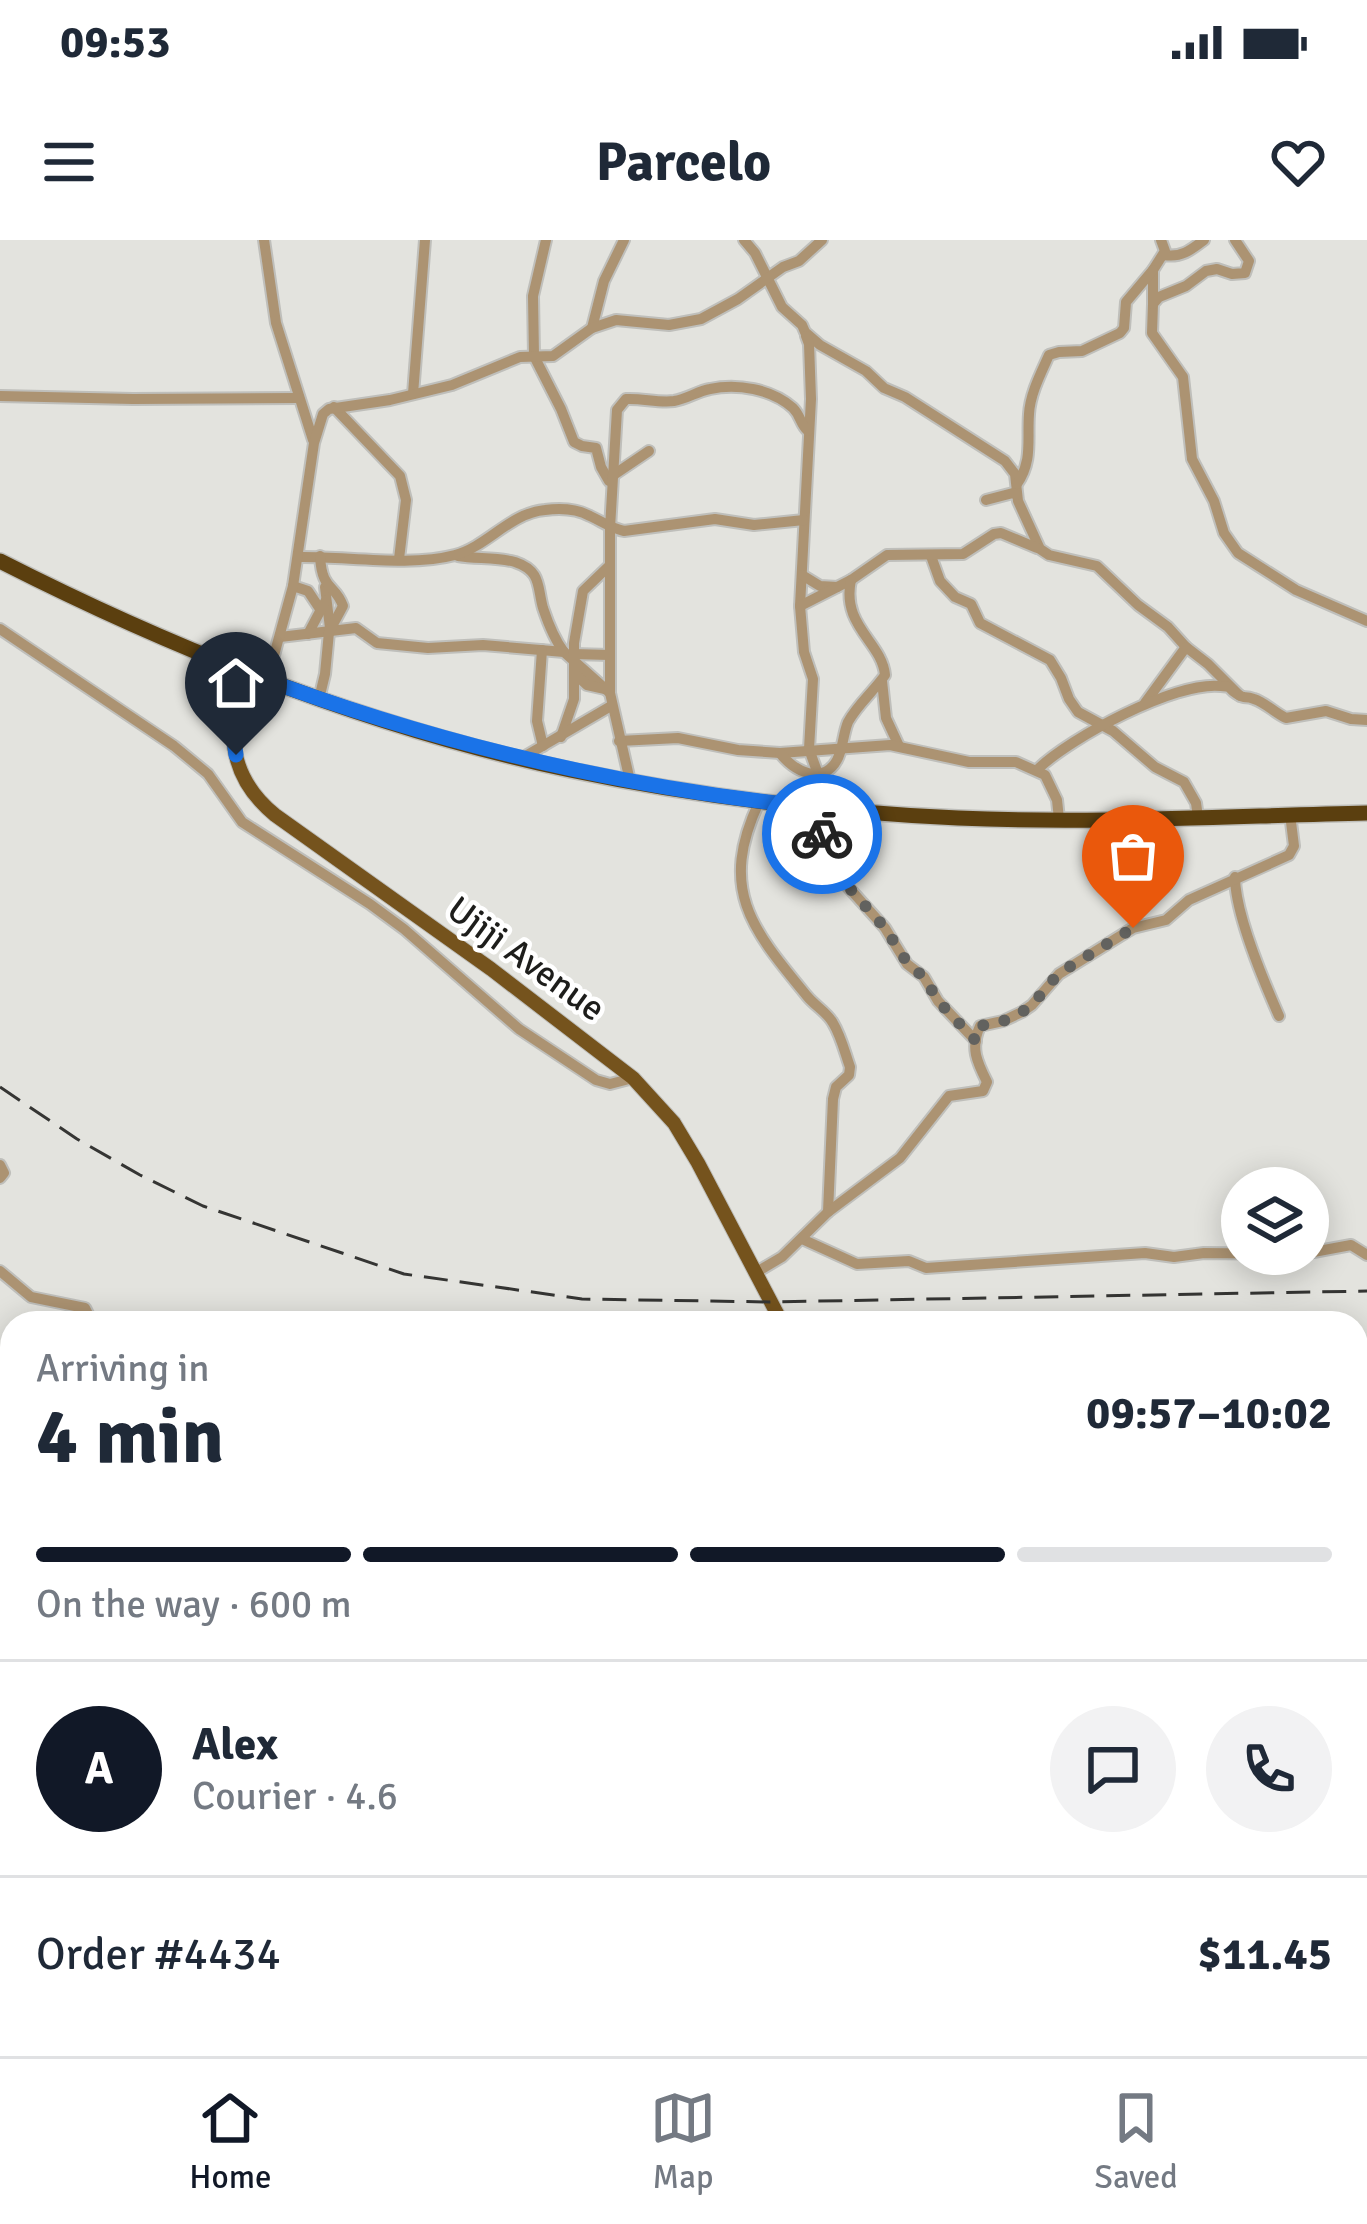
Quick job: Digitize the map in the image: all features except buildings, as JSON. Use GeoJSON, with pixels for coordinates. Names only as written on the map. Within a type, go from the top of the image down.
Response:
{"type":"FeatureCollection","features":[{"type":"Feature","properties":{"kind":"highway"},"geometry":{"type":"LineString","coordinates":[[0,561],[128,623],[319,700],[522,758],[630,781],[759,802],[958,818],[1367,813]]}},
{"type":"Feature","properties":{"kind":"main road","name":"Ujiji Avenue"},"geometry":{"type":"LineString","coordinates":[[243,671],[233,701],[232,733],[245,778],[263,805],[633,1078],[674,1123],[776,1311]]}},
{"type":"Feature","properties":{"kind":"street"},"geometry":{"type":"LineString","coordinates":[[264,240],[276,322],[314,443]]}},
{"type":"Feature","properties":{"kind":"street"},"geometry":{"type":"LineString","coordinates":[[413,394],[425,240]]}},
{"type":"Feature","properties":{"kind":"street"},"geometry":{"type":"LineString","coordinates":[[546,240],[532,296],[533,356],[574,442],[596,448],[608,480],[649,451]]}},
{"type":"Feature","properties":{"kind":"street"},"geometry":{"type":"LineString","coordinates":[[592,328],[604,281],[624,240]]}},
{"type":"Feature","properties":{"kind":"street"},"geometry":{"type":"LineString","coordinates":[[744,240],[782,307],[802,325],[809,344],[811,399],[800,606],[803,652],[813,679],[809,749],[818,774]]}},
{"type":"Feature","properties":{"kind":"street"},"geometry":{"type":"LineString","coordinates":[[267,680],[292,586],[314,443],[323,414],[334,407],[413,394],[476,377],[511,360],[550,357],[592,328],[616,320],[668,326],[701,320],[782,267],[799,261],[822,240]]}},
{"type":"Feature","properties":{"kind":"street"},"geometry":{"type":"LineString","coordinates":[[986,500],[1013,494],[1025,472],[1029,409],[1048,355],[1082,351],[1120,333],[1126,302],[1164,255],[1161,240]]}},
{"type":"Feature","properties":{"kind":"street"},"geometry":{"type":"LineString","coordinates":[[1164,255],[1186,253],[1204,240]]}},
{"type":"Feature","properties":{"kind":"street"},"geometry":{"type":"LineString","coordinates":[[1153,304],[1206,271],[1245,273],[1249,261],[1235,240]]}},
{"type":"Feature","properties":{"kind":"street"},"geometry":{"type":"LineString","coordinates":[[1153,270],[1152,333],[1183,376],[1192,459],[1224,533],[1238,553],[1283,583],[1367,621]]}},
{"type":"Feature","properties":{"kind":"street"},"geometry":{"type":"LineString","coordinates":[[805,332],[830,353],[866,371],[884,388],[1010,466],[1040,550]]}},
{"type":"Feature","properties":{"kind":"street"},"geometry":{"type":"LineString","coordinates":[[630,781],[609,696],[610,528],[615,418],[620,404],[626,400],[670,401],[710,389],[754,390],[791,406],[808,431]]}},
{"type":"Feature","properties":{"kind":"street"},"geometry":{"type":"LineString","coordinates":[[0,396],[298,398]]}},
{"type":"Feature","properties":{"kind":"street"},"geometry":{"type":"LineString","coordinates":[[334,407],[400,476],[406,511],[399,559]]}},
{"type":"Feature","properties":{"kind":"street"},"geometry":{"type":"LineString","coordinates":[[453,555],[478,545],[520,517],[542,510],[582,512],[610,528],[633,530],[716,519],[754,525],[803,520]]}},
{"type":"Feature","properties":{"kind":"street"},"geometry":{"type":"LineString","coordinates":[[800,606],[846,587],[887,555],[963,554],[1000,533],[1049,555],[1097,566],[1240,696]]}},
{"type":"Feature","properties":{"kind":"street"},"geometry":{"type":"LineString","coordinates":[[478,545],[529,569],[538,581],[554,637],[609,696]]}},
{"type":"Feature","properties":{"kind":"street"},"geometry":{"type":"LineString","coordinates":[[298,557],[453,555],[514,562]]}},
{"type":"Feature","properties":{"kind":"street"},"geometry":{"type":"LineString","coordinates":[[319,700],[330,630],[320,556]]}},
{"type":"Feature","properties":{"kind":"street"},"geometry":{"type":"LineString","coordinates":[[931,556],[940,581],[955,597],[971,604],[980,623],[1051,660],[1072,706],[1187,786],[1198,817]]}},
{"type":"Feature","properties":{"kind":"street"},"geometry":{"type":"LineString","coordinates":[[560,737],[572,710],[570,655],[583,590],[609,566]]}},
{"type":"Feature","properties":{"kind":"street"},"geometry":{"type":"LineString","coordinates":[[802,575],[820,586],[846,587]]}},
{"type":"Feature","properties":{"kind":"street"},"geometry":{"type":"LineString","coordinates":[[292,586],[308,591],[320,610]]}},
{"type":"Feature","properties":{"kind":"street"},"geometry":{"type":"LineString","coordinates":[[846,587],[858,628],[885,668],[886,718],[899,746]]}},
{"type":"Feature","properties":{"kind":"street"},"geometry":{"type":"LineString","coordinates":[[308,634],[326,590]]}},
{"type":"Feature","properties":{"kind":"street"},"geometry":{"type":"LineString","coordinates":[[0,628],[196,763],[217,784],[242,822],[404,929],[519,1029],[596,1080],[610,1084],[633,1078]]}},
{"type":"Feature","properties":{"kind":"street"},"geometry":{"type":"LineString","coordinates":[[280,637],[356,628],[377,643],[428,648],[471,644],[610,655]]}},
{"type":"Feature","properties":{"kind":"street"},"geometry":{"type":"LineString","coordinates":[[1144,705],[1186,647]]}},
{"type":"Feature","properties":{"kind":"street"},"geometry":{"type":"LineString","coordinates":[[542,650],[537,721],[542,746]]}},
{"type":"Feature","properties":{"kind":"street"},"geometry":{"type":"LineString","coordinates":[[574,674],[609,696]]}},
{"type":"Feature","properties":{"kind":"street"},"geometry":{"type":"LineString","coordinates":[[780,753],[794,768],[818,774],[835,764],[849,720],[882,680]]}},
{"type":"Feature","properties":{"kind":"street"},"geometry":{"type":"LineString","coordinates":[[1038,770],[1102,725],[1144,705],[1206,686],[1229,687],[1286,718],[1326,711],[1367,720]]}},
{"type":"Feature","properties":{"kind":"street"},"geometry":{"type":"LineString","coordinates":[[522,758],[560,737],[609,696]]}},
{"type":"Feature","properties":{"kind":"street"},"geometry":{"type":"LineString","coordinates":[[619,741],[678,738],[780,753],[882,745],[969,762],[1016,761],[1038,770],[1052,785],[1059,819]]}},
{"type":"Feature","properties":{"kind":"street"},"geometry":{"type":"LineString","coordinates":[[759,802],[748,826],[741,862],[746,909],[759,935],[833,1022],[850,1067],[849,1075],[834,1091],[828,1212]]}},
{"type":"Feature","properties":{"kind":"street"},"geometry":{"type":"LineString","coordinates":[[822,808],[822,837],[832,868],[885,928],[938,1001],[976,1041]]}},
{"type":"Feature","properties":{"kind":"street"},"geometry":{"type":"LineString","coordinates":[[755,1273],[782,1257],[828,1212],[901,1159],[949,1096],[983,1091],[987,1082],[976,1064],[980,1026],[1010,1018],[1032,1005],[1051,980],[1133,928],[1166,920],[1189,900],[1288,855],[1294,846],[1290,814]]}},
{"type":"Feature","properties":{"kind":"street"},"geometry":{"type":"LineString","coordinates":[[1235,878],[1255,957],[1279,1016]]}},
{"type":"Feature","properties":{"kind":"street"},"geometry":{"type":"LineString","coordinates":[[0,1165],[4,1173],[0,1178]]}},
{"type":"Feature","properties":{"kind":"street"},"geometry":{"type":"LineString","coordinates":[[802,1240],[857,1264],[909,1261],[931,1268],[1144,1253],[1174,1257],[1221,1253]]}},
{"type":"Feature","properties":{"kind":"street"},"geometry":{"type":"LineString","coordinates":[[1329,1249],[1352,1245],[1367,1255]]}},
{"type":"Feature","properties":{"kind":"street"},"geometry":{"type":"LineString","coordinates":[[0,1271],[31,1297],[86,1311]]}},
{"type":"Feature","properties":{"kind":"railway"},"geometry":{"type":"LineString","coordinates":[[0,1087],[77,1139],[203,1206],[404,1274],[582,1299],[770,1302],[1367,1291]]}},
{"type":"Feature","properties":{"kind":"way so far"},"geometry":{"type":"LineString","coordinates":[[822,834],[836,873],[976,1041],[980,1026],[1022,1012],[1058,974],[1133,928]]}},
{"type":"Feature","properties":{"kind":"route"},"geometry":{"type":"LineString","coordinates":[[236,755],[231,716],[243,671],[390,722],[569,770],[703,794],[822,808],[822,834]]}}]}
